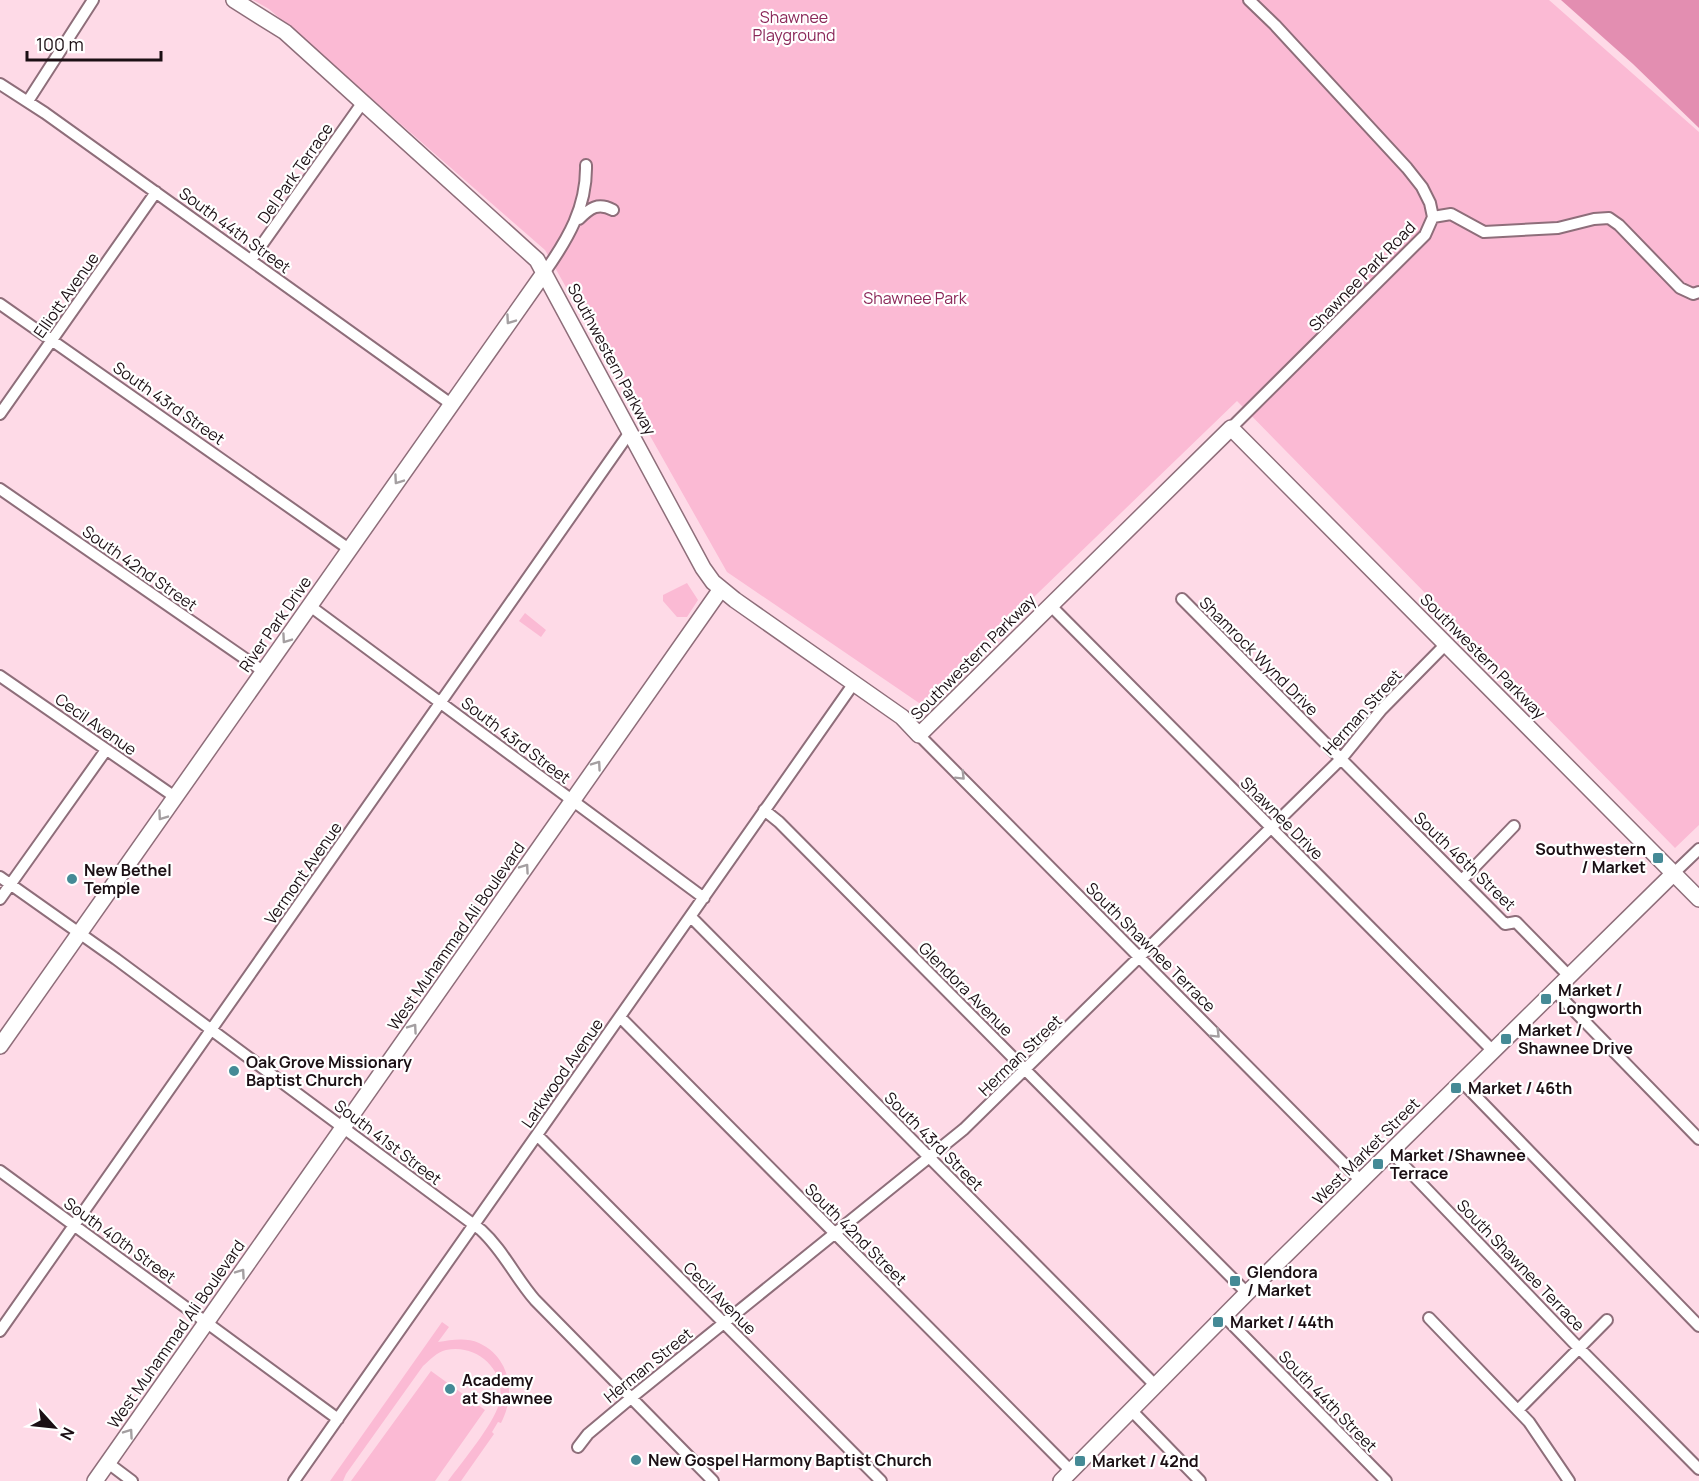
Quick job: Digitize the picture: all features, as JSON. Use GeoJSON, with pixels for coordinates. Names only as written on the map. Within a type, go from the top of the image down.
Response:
{"type":"FeatureCollection","features":[{"type":"Feature","properties":{"kind":"street"},"geometry":{"type":"LineString","coordinates":[[28,101],[93,0]]}},
{"type":"Feature","properties":{"kind":"street","name":"Southwestern Parkway"},"geometry":{"type":"LineString","coordinates":[[234,0],[285,32],[537,260],[703,568],[721,589],[902,717],[920,735],[1231,428],[1699,899]]}},
{"type":"Feature","properties":{"kind":"street","name":"Shawnee Park Road"},"geometry":{"type":"LineString","coordinates":[[1231,428],[1425,236],[1433,217],[1427,194],[1407,168],[1249,0]]}},
{"type":"Feature","properties":{"kind":"street","name":"South 44th Street"},"geometry":{"type":"LineString","coordinates":[[0,84],[28,101],[451,404]]}},
{"type":"Feature","properties":{"kind":"street","name":"Del Park Terrace"},"geometry":{"type":"LineString","coordinates":[[251,260],[363,102]]}},
{"type":"Feature","properties":{"kind":"street","name":"River Park Drive"},"geometry":{"type":"LineString","coordinates":[[0,1046],[544,273],[576,221],[585,190],[586,165]]}},
{"type":"Feature","properties":{"kind":"street","name":"Elliott Avenue"},"geometry":{"type":"LineString","coordinates":[[0,414],[156,192]]}},
{"type":"Feature","properties":{"kind":"street","name":"River Park Drive"},"geometry":{"type":"LineString","coordinates":[[576,221],[597,206],[605,206],[613,210]]}},
{"type":"Feature","properties":{"kind":"street"},"geometry":{"type":"LineString","coordinates":[[1433,217],[1451,214],[1484,232],[1558,228],[1594,219],[1609,218],[1620,225],[1680,288],[1693,294],[1699,292]]}},
{"type":"Feature","properties":{"kind":"street","name":"South 43rd Street"},"geometry":{"type":"LineString","coordinates":[[0,304],[349,549]]}},
{"type":"Feature","properties":{"kind":"street","name":"Vermont Avenue"},"geometry":{"type":"LineString","coordinates":[[0,1331],[630,432]]}},
{"type":"Feature","properties":{"kind":"street","name":"South 42nd Street"},"geometry":{"type":"LineString","coordinates":[[0,489],[263,671]]}},
{"type":"Feature","properties":{"kind":"street","name":"West Muhammad Ali Boulevard"},"geometry":{"type":"LineString","coordinates":[[95,1481],[721,589]]}},
{"type":"Feature","properties":{"kind":"street","name":"Shamrock Wynd Drive"},"geometry":{"type":"LineString","coordinates":[[1182,599],[1341,759]]}},
{"type":"Feature","properties":{"kind":"street","name":"South 43rd Street"},"geometry":{"type":"LineString","coordinates":[[310,606],[704,898]]}},
{"type":"Feature","properties":{"kind":"street","name":"Shawnee Drive"},"geometry":{"type":"LineString","coordinates":[[1050,606],[1493,1051]]}},
{"type":"Feature","properties":{"kind":"street","name":"Herman Street"},"geometry":{"type":"LineString","coordinates":[[578,1447],[588,1434],[964,1129],[1341,759],[1381,710],[1446,644]]}},
{"type":"Feature","properties":{"kind":"street","name":"Cecil Avenue"},"geometry":{"type":"LineString","coordinates":[[0,676],[175,797]]}},
{"type":"Feature","properties":{"kind":"street","name":"Larkwood Avenue"},"geometry":{"type":"LineString","coordinates":[[294,1481],[854,683]]}},
{"type":"Feature","properties":{"kind":"street","name":"South Shawnee Terrace"},"geometry":{"type":"LineString","coordinates":[[920,735],[1361,1181]]}},
{"type":"Feature","properties":{"kind":"street"},"geometry":{"type":"LineString","coordinates":[[0,899],[106,750]]}},
{"type":"Feature","properties":{"kind":"street","name":"South 46th Street"},"geometry":{"type":"LineString","coordinates":[[1341,759],[1506,924],[1516,922],[1569,976]]}},
{"type":"Feature","properties":{"kind":"street","name":"Glendora Avenue"},"geometry":{"type":"LineString","coordinates":[[765,810],[1246,1293]]}},
{"type":"Feature","properties":{"kind":"street"},"geometry":{"type":"LineString","coordinates":[[1462,880],[1514,826]]}},
{"type":"Feature","properties":{"kind":"street","name":"West Market Street"},"geometry":{"type":"LineString","coordinates":[[1066,1476],[1246,1293],[1699,849]]}},
{"type":"Feature","properties":{"kind":"street","name":"South 41st Street"},"geometry":{"type":"LineString","coordinates":[[0,877],[80,932],[474,1224],[500,1249],[521,1283],[535,1300],[713,1481]]}},
{"type":"Feature","properties":{"kind":"street","name":"South 43rd Street"},"geometry":{"type":"LineString","coordinates":[[691,917],[1155,1385]]}},
{"type":"Feature","properties":{"kind":"street"},"geometry":{"type":"LineString","coordinates":[[1555,991],[1699,1139]]}},
{"type":"Feature","properties":{"kind":"street","name":"South 42nd Street"},"geometry":{"type":"LineString","coordinates":[[620,1017],[835,1233],[1066,1476]]}},
{"type":"Feature","properties":{"kind":"street"},"geometry":{"type":"LineString","coordinates":[[1462,1082],[1699,1326]]}},
{"type":"Feature","properties":{"kind":"street","name":"Cecil Avenue"},"geometry":{"type":"LineString","coordinates":[[537,1135],[881,1481]]}},
{"type":"Feature","properties":{"kind":"street","name":"South Shawnee Terrace"},"geometry":{"type":"LineString","coordinates":[[1391,1152],[1699,1469]]}},
{"type":"Feature","properties":{"kind":"street","name":"South 40th Street"},"geometry":{"type":"LineString","coordinates":[[0,1171],[338,1419]]}},
{"type":"Feature","properties":{"kind":"street","name":"South 44th Street"},"geometry":{"type":"LineString","coordinates":[[1224,1316],[1386,1481]]}},
{"type":"Feature","properties":{"kind":"street"},"geometry":{"type":"LineString","coordinates":[[1428,1318],[1529,1422],[1569,1481]]}},
{"type":"Feature","properties":{"kind":"street"},"geometry":{"type":"LineString","coordinates":[[1518,1410],[1607,1320]]}},
{"type":"Feature","properties":{"kind":"street"},"geometry":{"type":"LineString","coordinates":[[1131,1410],[1200,1481]]}},
{"type":"Feature","properties":{"kind":"street"},"geometry":{"type":"LineString","coordinates":[[108,1463],[132,1481]]}},
{"type":"Feature","properties":{"kind":"green space","name":"Shawnee Park"},"geometry":{"type":"Polygon","coordinates":[[[253,0],[1549,0],[1699,132],[1699,825],[1675,848],[1237,401],[922,705],[727,572],[545,250],[269,9],[253,0]]]}},
{"type":"Feature","properties":{"kind":"green space"},"geometry":{"type":"Polygon","coordinates":[[[687,583],[698,600],[687,617],[677,617],[663,601],[663,595],[687,583]]]}},
{"type":"Feature","properties":{"kind":"green space"},"geometry":{"type":"Polygon","coordinates":[[[525,613],[546,630],[541,637],[519,621],[525,613]]]}},
{"type":"Feature","properties":{"kind":"green space"},"geometry":{"type":"Polygon","coordinates":[[[442,1322],[449,1327],[438,1342],[458,1339],[479,1343],[498,1358],[508,1378],[508,1401],[501,1423],[498,1422],[492,1432],[494,1434],[461,1481],[448,1481],[496,1413],[501,1392],[495,1371],[488,1362],[469,1351],[458,1349],[440,1352],[423,1366],[343,1481],[330,1481],[442,1322]]]}},
{"type":"Feature","properties":{"kind":"green space"},"geometry":{"type":"Polygon","coordinates":[[[431,1371],[485,1410],[435,1481],[351,1481],[431,1371]]]}},
{"type":"Feature","properties":{"kind":"shaded area"},"geometry":{"type":"Polygon","coordinates":[[[1561,0],[1699,0],[1699,128],[1633,64],[1561,0]]]}},
{"type":"Feature","properties":{"kind":"place","name":"Southwestern / Market"},"geometry":{"type":"Point","coordinates":[1658,858]}},
{"type":"Feature","properties":{"kind":"place","name":"New Bethel Temple"},"geometry":{"type":"Point","coordinates":[72,879]}},
{"type":"Feature","properties":{"kind":"place","name":"Market / Longworth"},"geometry":{"type":"Point","coordinates":[1546,999]}},
{"type":"Feature","properties":{"kind":"place","name":"Market / Shawnee Drive"},"geometry":{"type":"Point","coordinates":[1506,1039]}},
{"type":"Feature","properties":{"kind":"place","name":"Oak Grove Missionary Baptist Church"},"geometry":{"type":"Point","coordinates":[234,1071]}},
{"type":"Feature","properties":{"kind":"place","name":"Market / 46th"},"geometry":{"type":"Point","coordinates":[1456,1088]}},
{"type":"Feature","properties":{"kind":"place","name":"Market /Shawnee Terrace"},"geometry":{"type":"Point","coordinates":[1378,1164]}},
{"type":"Feature","properties":{"kind":"place","name":"Glendora / Market"},"geometry":{"type":"Point","coordinates":[1235,1281]}},
{"type":"Feature","properties":{"kind":"place","name":"Market / 44th"},"geometry":{"type":"Point","coordinates":[1218,1322]}},
{"type":"Feature","properties":{"kind":"place","name":"Academy at Shawnee"},"geometry":{"type":"Point","coordinates":[450,1389]}},
{"type":"Feature","properties":{"kind":"place","name":"New Gospel Harmony Baptist Church"},"geometry":{"type":"Point","coordinates":[636,1460]}},
{"type":"Feature","properties":{"kind":"place","name":"Market / 42nd"},"geometry":{"type":"Point","coordinates":[1080,1461]}},
{"type":"Feature","properties":{"kind":"park label","name":"Shawnee Playground"},"geometry":{"type":"Point","coordinates":[794,26]}}]}
